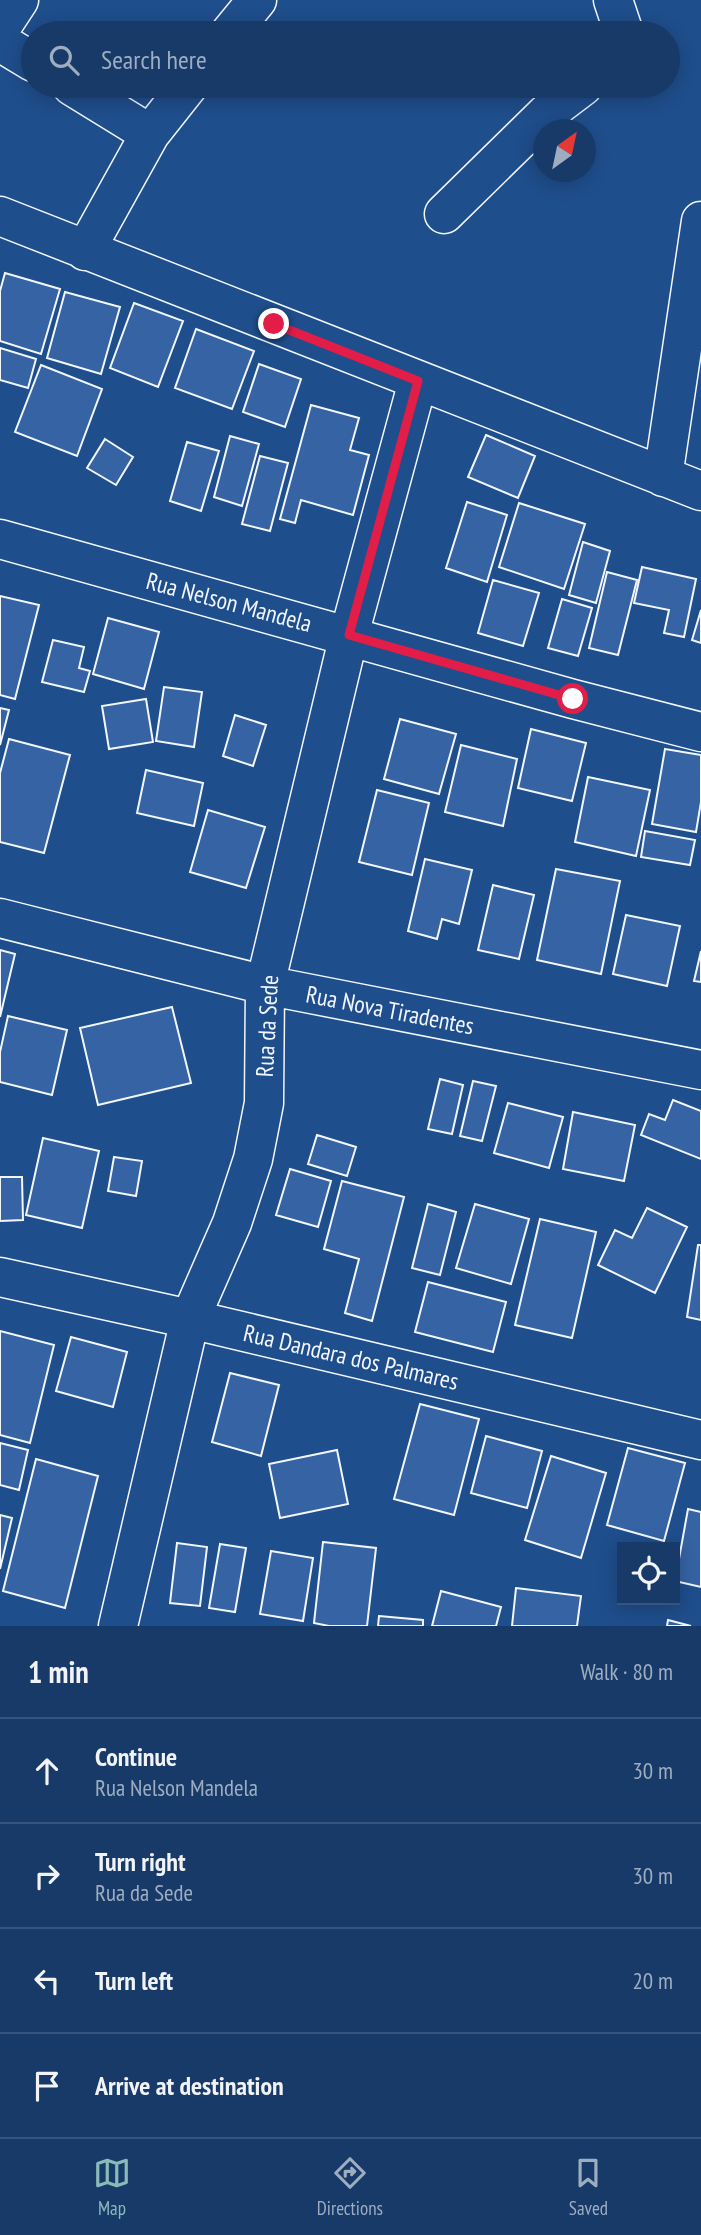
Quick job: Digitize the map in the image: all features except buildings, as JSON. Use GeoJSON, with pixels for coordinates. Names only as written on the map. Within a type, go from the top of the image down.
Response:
{"type":"FeatureCollection","features":[{"type":"Feature","properties":{"kind":"street"},"geometry":{"type":"LineString","coordinates":[[0,29],[19,0]]}},
{"type":"Feature","properties":{"kind":"street"},"geometry":{"type":"LineString","coordinates":[[240,21],[257,0]]}},
{"type":"Feature","properties":{"kind":"street"},"geometry":{"type":"LineString","coordinates":[[613,0],[620,21]]}},
{"type":"Feature","properties":{"kind":"street"},"geometry":{"type":"LineString","coordinates":[[0,42],[21,55]]}},
{"type":"Feature","properties":{"kind":"street"},"geometry":{"type":"LineString","coordinates":[[92,98],[150,134]]}},
{"type":"Feature","properties":{"kind":"street"},"geometry":{"type":"LineString","coordinates":[[85,251],[150,134],[178,98]]}},
{"type":"Feature","properties":{"kind":"street"},"geometry":{"type":"LineString","coordinates":[[444,214],[547,114],[568,98]]}},
{"type":"Feature","properties":{"kind":"street"},"geometry":{"type":"LineString","coordinates":[[0,216],[701,491]]}},
{"type":"Feature","properties":{"kind":"street"},"geometry":{"type":"LineString","coordinates":[[663,477],[701,220]]}},
{"type":"Feature","properties":{"kind":"street","name":"Rua da Sede"},"geometry":{"type":"LineString","coordinates":[[118,1626],[190,1319],[232,1223],[253,1159],[264,1103],[265,985],[349,635],[418,381]]}},
{"type":"Feature","properties":{"kind":"street","name":"Rua Nelson Mandela"},"geometry":{"type":"LineString","coordinates":[[0,539],[573,699],[701,732]]}},
{"type":"Feature","properties":{"kind":"street","name":"Rua Nova Tiradentes"},"geometry":{"type":"LineString","coordinates":[[0,918],[265,985],[701,1070]]}},
{"type":"Feature","properties":{"kind":"street","name":"Rua Dandara dos Palmares"},"geometry":{"type":"LineString","coordinates":[[0,1277],[190,1319],[701,1440]]}},
{"type":"Feature","properties":{"kind":"route"},"geometry":{"type":"LineString","coordinates":[[274,324],[418,381],[349,635],[573,699]]}}]}
